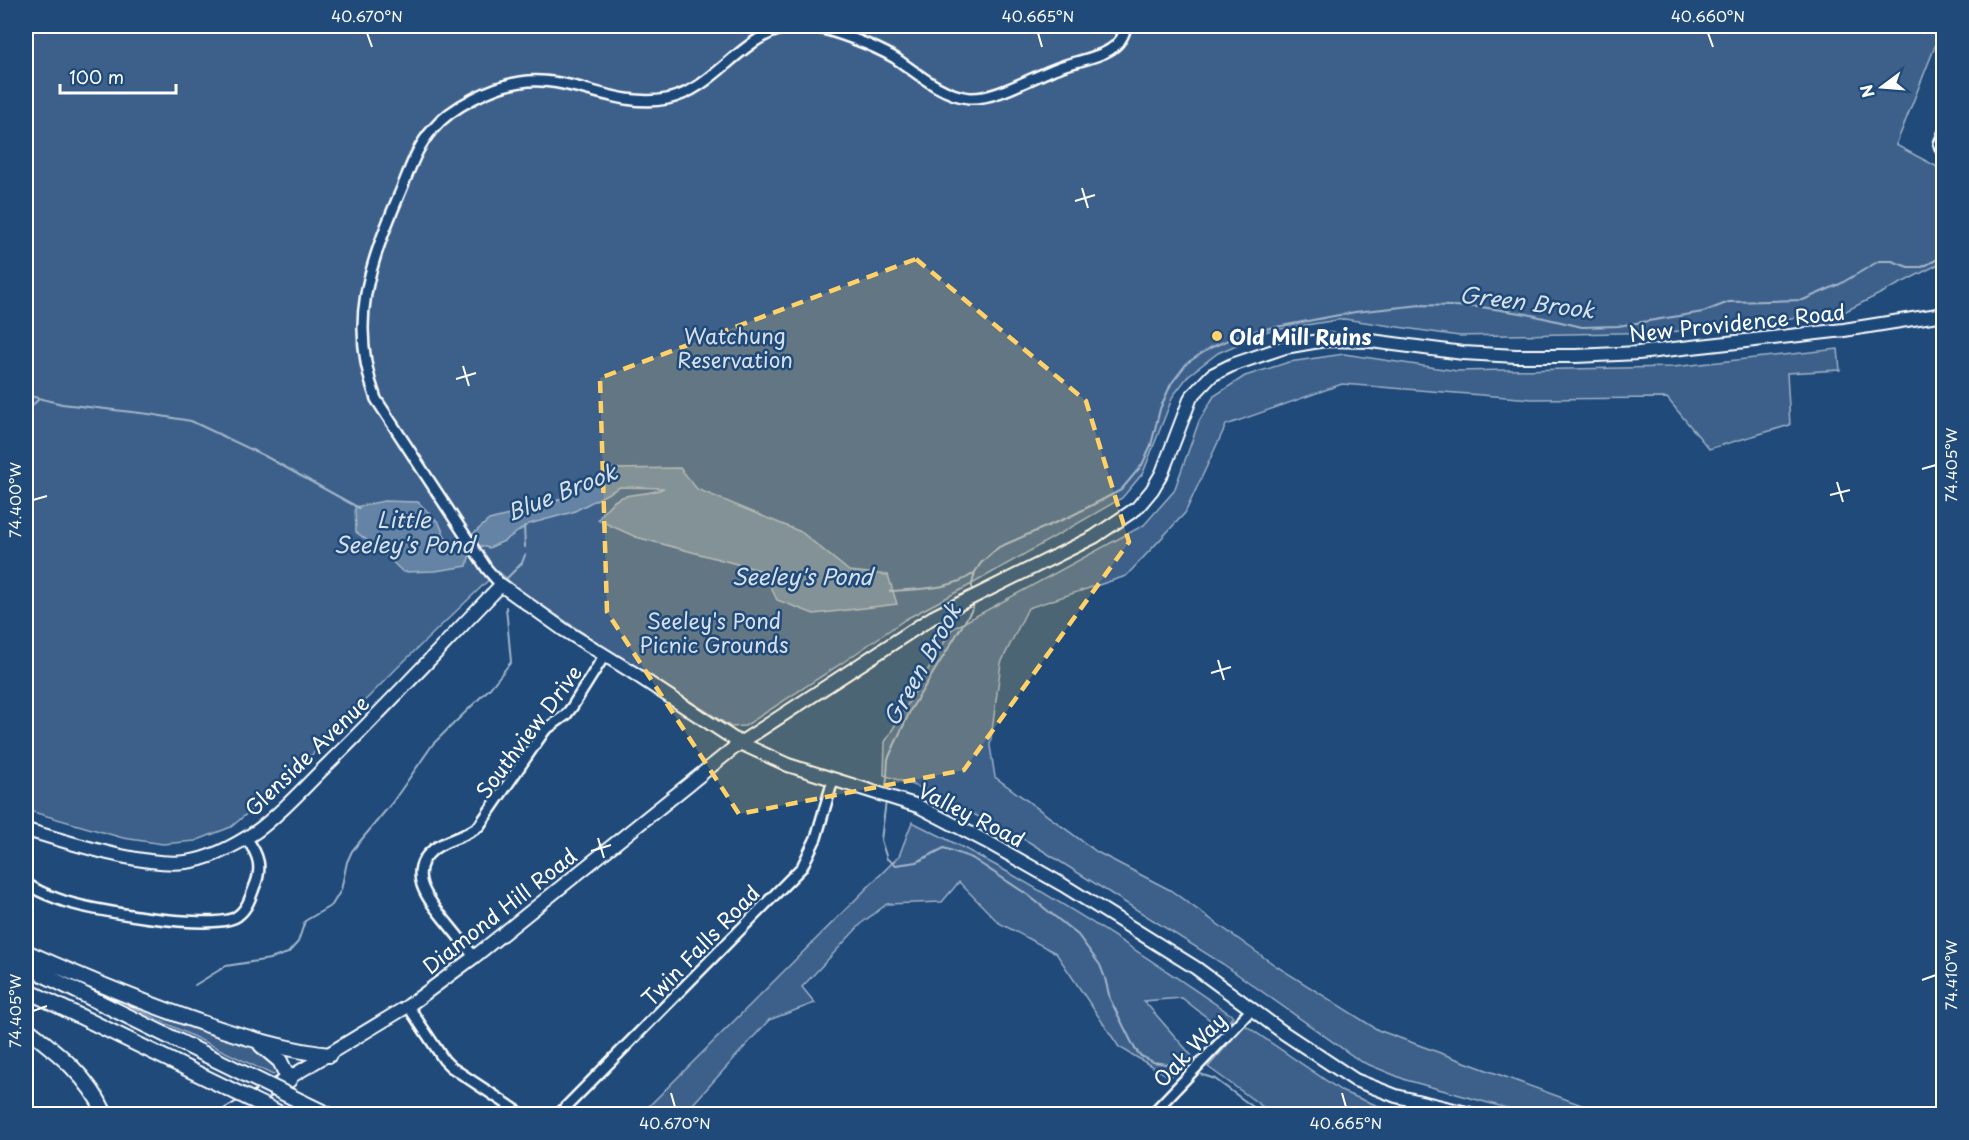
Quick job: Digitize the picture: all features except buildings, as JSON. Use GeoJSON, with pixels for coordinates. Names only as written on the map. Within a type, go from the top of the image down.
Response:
{"type":"FeatureCollection","features":[{"type":"Feature","properties":{"kind":"highway"},"geometry":{"type":"LineString","coordinates":[[26,952],[145,1002],[251,1040],[297,1052],[329,1055]]}},
{"type":"Feature","properties":{"kind":"highway"},"geometry":{"type":"LineString","coordinates":[[26,966],[327,1114]]}},
{"type":"Feature","properties":{"kind":"highway"},"geometry":{"type":"LineString","coordinates":[[26,990],[281,1114]]}},
{"type":"Feature","properties":{"kind":"highway"},"geometry":{"type":"LineString","coordinates":[[26,1028],[74,1068],[98,1098],[105,1114]]}},
{"type":"Feature","properties":{"kind":"highway"},"geometry":{"type":"LineString","coordinates":[[251,1040],[276,1057],[284,1067],[289,1080]]}},
{"type":"Feature","properties":{"kind":"main road","name":"New Providence Road"},"geometry":{"type":"LineString","coordinates":[[961,602],[1094,537],[1137,508],[1162,473],[1188,405],[1197,389],[1212,375],[1223,369],[1273,350],[1316,340],[1345,339],[1506,356],[1638,353],[1844,330],[1944,314]]}},
{"type":"Feature","properties":{"kind":"main road","name":"Valley Road"},"geometry":{"type":"LineString","coordinates":[[501,585],[564,630],[740,743],[788,765],[896,798],[918,807],[1064,885],[1196,968],[1284,1033],[1355,1080],[1396,1096],[1471,1114]]}},
{"type":"Feature","properties":{"kind":"main road","name":"Glenside Avenue"},"geometry":{"type":"LineString","coordinates":[[26,830],[115,854],[174,862],[197,860],[210,856],[246,838],[268,822],[349,743],[501,585]]}},
{"type":"Feature","properties":{"kind":"main road","name":"Diamond Hill Road"},"geometry":{"type":"LineString","coordinates":[[229,1114],[289,1080],[408,1006],[474,957],[740,743],[916,627],[961,602]]}},
{"type":"Feature","properties":{"kind":"street","name":"Valley Road"},"geometry":{"type":"LineString","coordinates":[[501,585],[480,558],[376,399],[368,379],[363,336],[365,296],[369,273],[417,151],[442,119],[462,105],[485,94],[506,85],[521,82],[551,82],[622,99],[641,101],[668,98],[688,91],[757,39],[772,31],[808,26],[826,30],[891,56],[949,93],[969,98],[988,96],[1051,69],[1104,54],[1118,44],[1125,33],[1126,26]]}},
{"type":"Feature","properties":{"kind":"street"},"geometry":{"type":"LineString","coordinates":[[1944,132],[1939,144],[1941,150],[1944,151]]}},
{"type":"Feature","properties":{"kind":"street","name":"Southview Drive"},"geometry":{"type":"LineString","coordinates":[[474,957],[426,897],[420,875],[423,862],[438,846],[465,836],[479,826],[545,730],[572,707],[604,656]]}},
{"type":"Feature","properties":{"kind":"street","name":"Twin Falls Road"},"geometry":{"type":"LineString","coordinates":[[559,1114],[802,867],[816,838],[833,780]]}},
{"type":"Feature","properties":{"kind":"street"},"geometry":{"type":"LineString","coordinates":[[26,883],[60,900],[94,908],[200,922],[229,920],[237,917],[244,909],[256,885],[259,872],[257,855],[246,838]]}},
{"type":"Feature","properties":{"kind":"street"},"geometry":{"type":"LineString","coordinates":[[408,1006],[451,1067],[522,1114]]}},
{"type":"Feature","properties":{"kind":"street","name":"Oak Way"},"geometry":{"type":"LineString","coordinates":[[1153,1114],[1252,1009]]}},
{"type":"Feature","properties":{"kind":"highlighted area"},"geometry":{"type":"Polygon","coordinates":[[[916,259],[1086,401],[1129,542],[964,770],[739,814],[607,612],[600,378],[916,259]]]}},
{"type":"Feature","properties":{"kind":"green space","name":"Watchung Reservation"},"geometry":{"type":"Polygon","coordinates":[[[26,26],[1943,26],[1896,145],[1943,170],[1943,262],[1844,312],[1670,332],[1459,336],[1344,319],[1268,331],[1218,353],[1189,375],[1173,396],[1143,473],[1122,498],[906,619],[745,726],[731,727],[607,649],[518,589],[498,571],[397,668],[288,779],[231,827],[195,841],[163,844],[123,838],[26,810],[26,26]]]}},
{"type":"Feature","properties":{"kind":"green space"},"geometry":{"type":"Polygon","coordinates":[[[1838,349],[1840,370],[1787,373],[1790,425],[1709,449],[1667,398],[1532,399],[1342,384],[1226,425],[1185,513],[1126,576],[1028,608],[1001,663],[990,746],[995,777],[1097,852],[1170,890],[1276,966],[1378,1030],[1606,1114],[1528,1114],[1406,1080],[1360,1061],[1223,964],[1029,842],[921,788],[884,775],[885,742],[952,629],[1144,525],[1174,491],[1199,421],[1214,396],[1245,376],[1289,362],[1344,354],[1457,371],[1673,367],[1838,349]]]}},
{"type":"Feature","properties":{"kind":"green space"},"geometry":{"type":"Polygon","coordinates":[[[912,822],[1036,888],[1155,963],[1233,1016],[1223,1030],[1182,998],[1144,1001],[1192,1056],[1170,1077],[1119,1047],[1056,953],[999,923],[959,882],[942,902],[887,904],[863,922],[802,987],[815,1003],[769,1020],[684,1114],[641,1114],[899,856],[912,822]]]}},
{"type":"Feature","properties":{"kind":"green space"},"geometry":{"type":"Polygon","coordinates":[[[132,1003],[262,1049],[280,1070],[273,1075],[128,1005],[132,1003]]]}},
{"type":"Feature","properties":{"kind":"green space"},"geometry":{"type":"Polygon","coordinates":[[[1245,1025],[1343,1092],[1399,1114],[1273,1114],[1208,1067],[1245,1025]]]}},
{"type":"Feature","properties":{"kind":"water","name":"Seeley's Pond"},"geometry":{"type":"Polygon","coordinates":[[[680,468],[697,489],[801,532],[849,571],[888,575],[897,604],[814,614],[777,600],[763,571],[636,537],[598,520],[614,501],[622,497],[654,492],[664,488],[620,487],[573,512],[529,524],[489,548],[481,546],[470,553],[467,566],[435,571],[403,572],[380,550],[356,532],[355,507],[384,501],[418,502],[439,523],[447,541],[462,541],[489,520],[549,505],[613,469],[680,468]]]}},
{"type":"Feature","properties":{"kind":"waterway","name":"Green Brook"},"geometry":{"type":"LineString","coordinates":[[972,593],[975,572],[981,563],[999,547],[1071,516],[1121,490],[1142,465],[1151,445],[1160,409],[1171,384],[1187,363],[1210,348],[1244,333],[1355,312],[1421,305],[1481,307],[1527,314],[1582,327],[1618,326],[1703,312],[1729,302],[1803,300],[1840,284],[1879,261],[1892,261],[1908,267],[1922,267],[1944,256]]}},
{"type":"Feature","properties":{"kind":"waterway","name":"Blue Brook"},"geometry":{"type":"LineString","coordinates":[[26,395],[62,404],[191,421],[263,455],[359,508]]}},
{"type":"Feature","properties":{"kind":"waterway"},"geometry":{"type":"LineString","coordinates":[[26,411],[39,399]]}},
{"type":"Feature","properties":{"kind":"waterway"},"geometry":{"type":"LineString","coordinates":[[524,526],[525,547]]}},
{"type":"Feature","properties":{"kind":"waterway"},"geometry":{"type":"LineString","coordinates":[[506,579],[522,563],[525,555]]}},
{"type":"Feature","properties":{"kind":"waterway","name":"Blue Brook"},"geometry":{"type":"LineString","coordinates":[[890,591],[945,586],[974,573]]}},
{"type":"Feature","properties":{"kind":"waterway","name":"Green Brook"},"geometry":{"type":"LineString","coordinates":[[886,792],[888,759],[911,709],[973,608],[973,602]]}},
{"type":"Feature","properties":{"kind":"waterway"},"geometry":{"type":"LineString","coordinates":[[195,985],[226,966],[270,959],[288,953],[298,942],[305,921],[332,905],[341,890],[347,862],[352,851],[392,803],[433,744],[491,687],[511,662],[506,607]]}},
{"type":"Feature","properties":{"kind":"waterway","name":"Green Brook"},"geometry":{"type":"LineString","coordinates":[[886,801],[881,840],[887,859],[896,865],[917,862],[944,848],[972,858],[1028,895],[1078,935],[1100,965],[1110,999],[1135,1049],[1141,1056],[1153,1062],[1189,1070]]}},
{"type":"Feature","properties":{"kind":"waterway","name":"Green Brook"},"geometry":{"type":"LineString","coordinates":[[1194,1072],[1215,1079],[1260,1112],[1270,1114]]}},
{"type":"Feature","properties":{"kind":"place","name":"Old Mill Ruins"},"geometry":{"type":"Point","coordinates":[1217,336]}},
{"type":"Feature","properties":{"kind":"water label","name":"Little Seeley's Pond"},"geometry":{"type":"Point","coordinates":[404,530]}},
{"type":"Feature","properties":{"kind":"park label","name":"Seeley's Pond Picnic Grounds"},"geometry":{"type":"Point","coordinates":[714,632]}}]}
